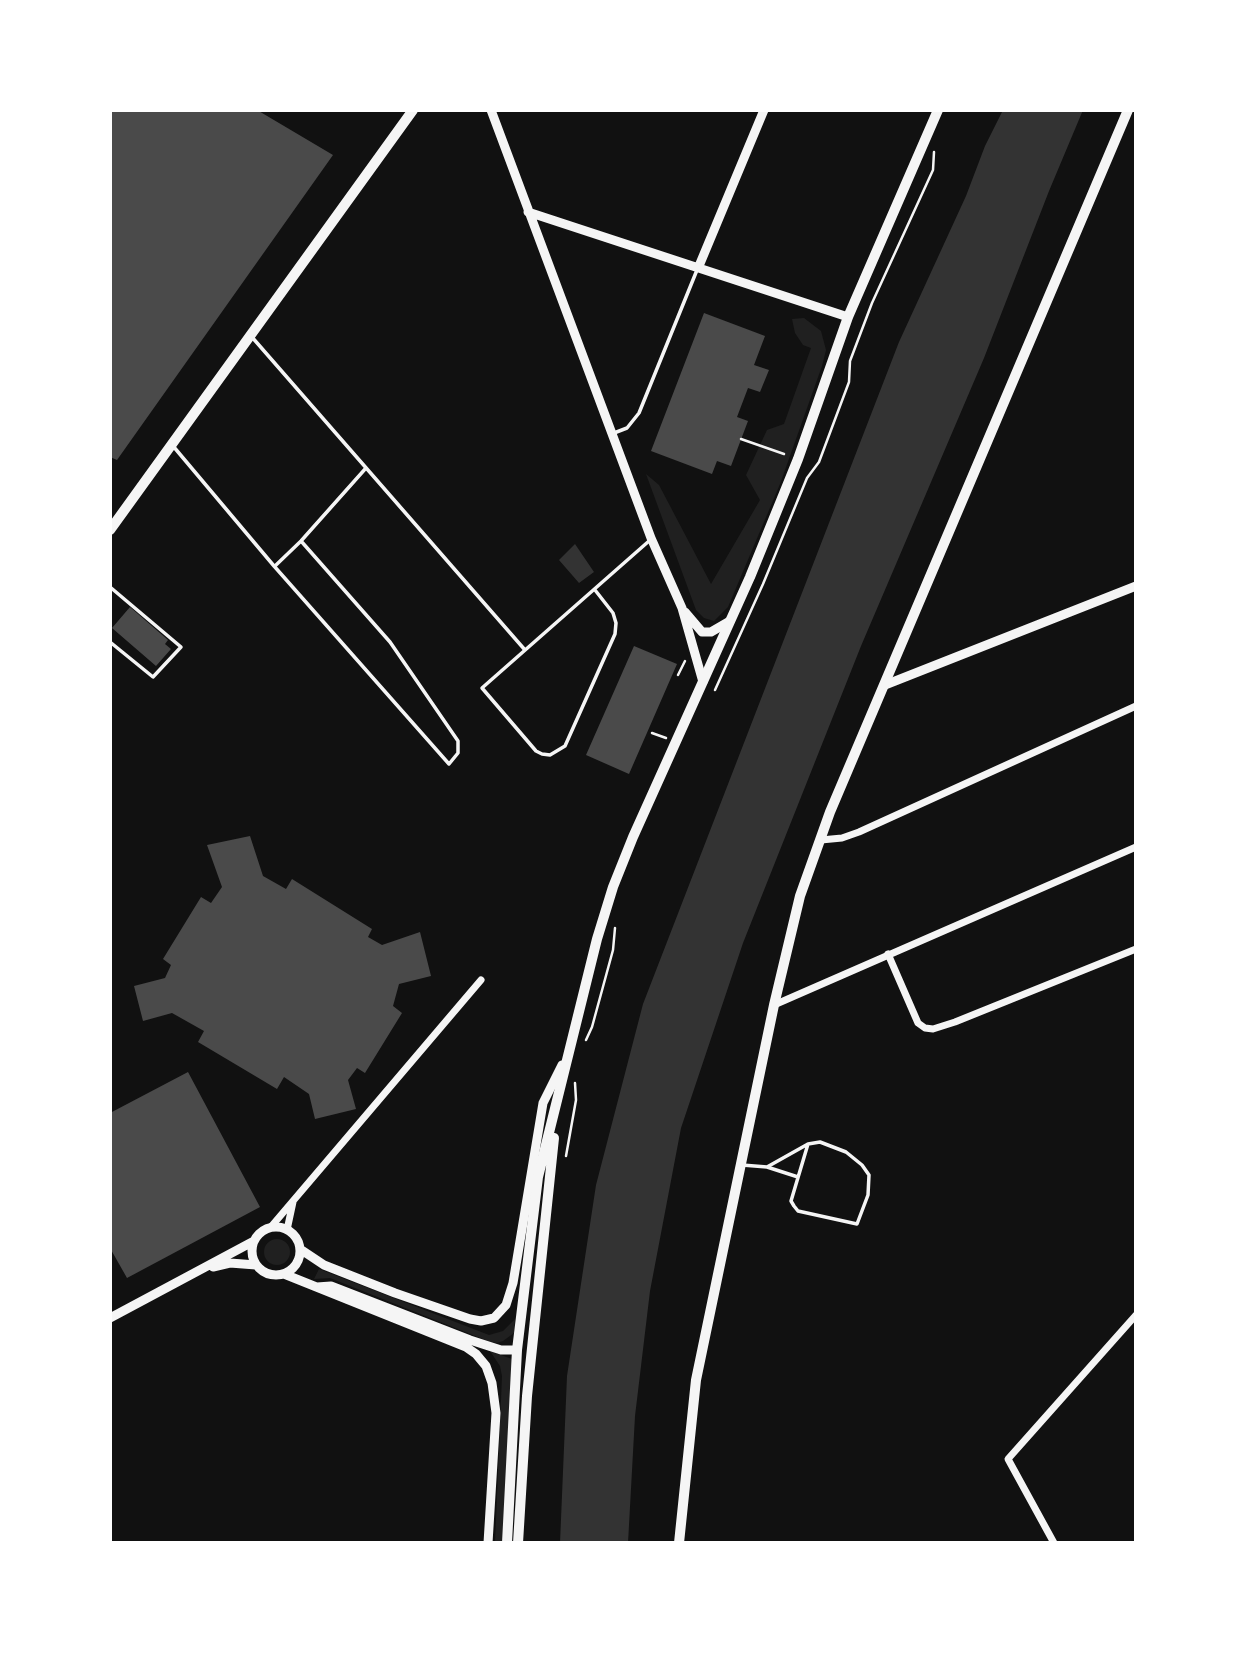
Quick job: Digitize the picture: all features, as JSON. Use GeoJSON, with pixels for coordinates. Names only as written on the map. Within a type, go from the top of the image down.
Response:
{"type":"FeatureCollection","features":[{"type":"Feature","properties":{"kind":"main road"},"geometry":{"type":"LineString","coordinates":[[110,530],[413,110]]}},
{"type":"Feature","properties":{"kind":"main road"},"geometry":{"type":"LineString","coordinates":[[508,1543],[517,1350],[538,1177],[586,976],[613,887],[730,621],[798,458],[848,317],[938,110]]}},
{"type":"Feature","properties":{"kind":"main road"},"geometry":{"type":"LineString","coordinates":[[679,1543],[696,1380],[740,1164],[800,896],[830,812],[1128,110]]}},
{"type":"Feature","properties":{"kind":"main road"},"geometry":{"type":"LineString","coordinates":[[518,1543],[527,1396],[558,1100]]}},
{"type":"Feature","properties":{"kind":"main road"},"geometry":{"type":"LineString","coordinates":[[517,1350],[526,1342],[531,1291],[538,1282]]}},
{"type":"Feature","properties":{"kind":"street"},"geometry":{"type":"LineString","coordinates":[[491,110],[651,538],[682,608],[703,682]]}},
{"type":"Feature","properties":{"kind":"street"},"geometry":{"type":"LineString","coordinates":[[699,266],[764,110]]}},
{"type":"Feature","properties":{"kind":"street"},"geometry":{"type":"LineString","coordinates":[[528,212],[848,317]]}},
{"type":"Feature","properties":{"kind":"street"},"geometry":{"type":"LineString","coordinates":[[885,685],[1136,586]]}},
{"type":"Feature","properties":{"kind":"street"},"geometry":{"type":"LineString","coordinates":[[682,608],[702,632],[711,632],[730,621]]}},
{"type":"Feature","properties":{"kind":"street"},"geometry":{"type":"LineString","coordinates":[[821,840],[842,838],[859,832],[1136,706]]}},
{"type":"Feature","properties":{"kind":"street"},"geometry":{"type":"LineString","coordinates":[[774,1006],[1136,847]]}},
{"type":"Feature","properties":{"kind":"street"},"geometry":{"type":"LineString","coordinates":[[888,954],[918,1023],[933,1029],[1136,949]]}},
{"type":"Feature","properties":{"kind":"street"},"geometry":{"type":"LineString","coordinates":[[110,1318],[254,1241],[258,1235],[270,1228],[481,980]]}},
{"type":"Feature","properties":{"kind":"street"},"geometry":{"type":"LineString","coordinates":[[300,1249],[324,1265],[395,1293],[470,1319],[481,1321],[494,1318],[506,1306],[513,1283],[543,1103],[566,1058]]}},
{"type":"Feature","properties":{"kind":"street"},"geometry":{"type":"LineString","coordinates":[[288,1230],[293,1201]]}},
{"type":"Feature","properties":{"kind":"street"},"geometry":{"type":"LineString","coordinates":[[270,1228],[288,1230],[297,1239],[300,1249],[296,1265],[284,1274]]}},
{"type":"Feature","properties":{"kind":"street"},"geometry":{"type":"LineString","coordinates":[[254,1241],[253,1257],[256,1265]]}},
{"type":"Feature","properties":{"kind":"street"},"geometry":{"type":"LineString","coordinates":[[201,1270],[230,1263],[256,1265],[268,1274],[284,1274],[466,1347],[476,1354],[492,1383],[496,1413],[488,1543]]}},
{"type":"Feature","properties":{"kind":"street"},"geometry":{"type":"LineString","coordinates":[[315,1287],[331,1286],[470,1340],[501,1350],[517,1350]]}},
{"type":"Feature","properties":{"kind":"street"},"geometry":{"type":"LineString","coordinates":[[1054,1543],[1009,1459],[1136,1315]]}},
{"type":"Feature","properties":{"kind":"lane"},"geometry":{"type":"LineString","coordinates":[[612,433],[627,428],[639,413],[699,266]]}},
{"type":"Feature","properties":{"kind":"lane"},"geometry":{"type":"LineString","coordinates":[[250,334],[525,650]]}},
{"type":"Feature","properties":{"kind":"lane"},"geometry":{"type":"LineString","coordinates":[[171,444],[449,764],[458,753],[458,741],[390,642],[301,541]]}},
{"type":"Feature","properties":{"kind":"lane"},"geometry":{"type":"LineString","coordinates":[[275,566],[366,468]]}},
{"type":"Feature","properties":{"kind":"lane"},"geometry":{"type":"LineString","coordinates":[[595,590],[613,613],[615,634],[565,746],[550,755],[536,751],[482,688],[525,650],[595,590],[644,548],[651,538]]}},
{"type":"Feature","properties":{"kind":"lane"},"geometry":{"type":"LineString","coordinates":[[110,587],[181,647],[153,677],[110,642]]}},
{"type":"Feature","properties":{"kind":"lane"},"geometry":{"type":"LineString","coordinates":[[767,1167],[808,1144],[820,1142],[846,1153],[862,1165],[869,1175],[867,1195],[857,1224],[798,1211],[791,1201],[808,1144]]}},
{"type":"Feature","properties":{"kind":"lane"},"geometry":{"type":"LineString","coordinates":[[740,1164],[767,1167],[798,1177]]}},
{"type":"Feature","properties":{"kind":"path"},"geometry":{"type":"LineString","coordinates":[[710,699],[763,584],[807,478],[819,462],[849,382],[850,361],[872,303],[933,170],[934,150]]}},
{"type":"Feature","properties":{"kind":"path"},"geometry":{"type":"LineString","coordinates":[[741,439],[784,454]]}},
{"type":"Feature","properties":{"kind":"path"},"geometry":{"type":"LineString","coordinates":[[678,675],[687,658]]}},
{"type":"Feature","properties":{"kind":"path"},"geometry":{"type":"LineString","coordinates":[[580,1050],[592,1027],[613,950],[615,926]]}},
{"type":"Feature","properties":{"kind":"path"},"geometry":{"type":"LineString","coordinates":[[565,1163],[576,1100],[575,1079]]}},
{"type":"Feature","properties":{"kind":"shaded area"},"geometry":{"type":"Polygon","coordinates":[[[1003,110],[1083,110],[984,358],[861,646],[743,943],[681,1128],[650,1291],[635,1416],[628,1543],[560,1543],[567,1376],[596,1185],[643,1004],[899,342],[1003,110]]]}},
{"type":"Feature","properties":{"kind":"shaded area"},"geometry":{"type":"Polygon","coordinates":[[[804,318],[821,331],[826,350],[822,366],[780,484],[728,607],[714,621],[704,618],[696,610],[646,474],[659,485],[711,584],[760,500],[746,475],[767,430],[784,424],[811,348],[803,345],[795,333],[792,319],[804,318]]]}},
{"type":"Feature","properties":{"kind":"shaded area"},"geometry":{"type":"Polygon","coordinates":[[[575,544],[594,572],[579,583],[559,560],[575,544]]]}},
{"type":"Feature","properties":{"kind":"shaded area"},"geometry":{"type":"Polygon","coordinates":[[[277,1239],[286,1243],[290,1252],[286,1261],[277,1265],[268,1261],[264,1252],[268,1243],[277,1239]]]}},
{"type":"Feature","properties":{"kind":"shaded area"},"geometry":{"type":"Polygon","coordinates":[[[319,1269],[489,1335],[503,1331],[515,1319],[514,1333],[497,1343],[488,1341],[330,1278],[314,1279],[319,1269]]]}},
{"type":"Feature","properties":{"kind":"shaded area"},"geometry":{"type":"Polygon","coordinates":[[[490,1351],[512,1359],[503,1543],[495,1543],[502,1376],[500,1366],[490,1351]]]}},
{"type":"Feature","properties":{"kind":"building"},"geometry":{"type":"Polygon","coordinates":[[[110,110],[257,110],[333,155],[117,460],[110,457],[110,110]]]}},
{"type":"Feature","properties":{"kind":"building"},"geometry":{"type":"Polygon","coordinates":[[[704,313],[765,336],[754,365],[769,370],[760,392],[748,388],[737,417],[748,421],[731,466],[717,461],[712,474],[651,451],[704,313]]]}},
{"type":"Feature","properties":{"kind":"building"},"geometry":{"type":"Polygon","coordinates":[[[130,607],[168,640],[165,644],[171,649],[156,666],[112,628],[130,607]]]}},
{"type":"Feature","properties":{"kind":"building"},"geometry":{"type":"Polygon","coordinates":[[[634,646],[677,664],[629,774],[586,755],[634,646]]]}},
{"type":"Feature","properties":{"kind":"building"},"geometry":{"type":"Polygon","coordinates":[[[250,836],[263,876],[286,889],[292,879],[372,929],[368,937],[382,945],[420,932],[431,976],[399,984],[393,1006],[402,1013],[365,1073],[357,1068],[348,1080],[356,1109],[315,1119],[309,1094],[284,1077],[277,1089],[198,1042],[204,1031],[172,1013],[143,1021],[134,986],[165,978],[171,965],[163,959],[201,897],[211,903],[222,887],[207,845],[250,836]]]}},
{"type":"Feature","properties":{"kind":"building"},"geometry":{"type":"Polygon","coordinates":[[[188,1072],[260,1207],[127,1278],[110,1248],[110,1113],[188,1072]]]}}]}
